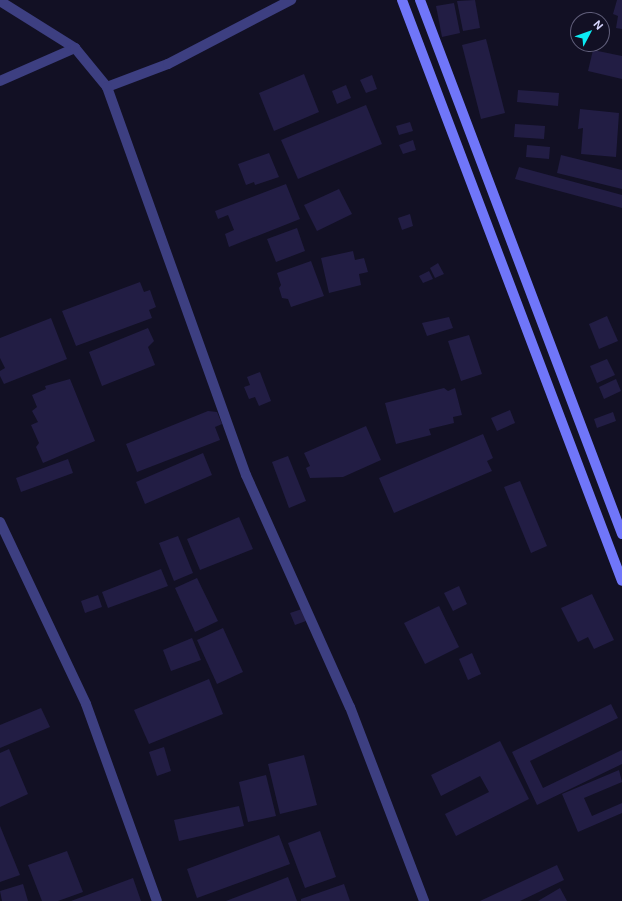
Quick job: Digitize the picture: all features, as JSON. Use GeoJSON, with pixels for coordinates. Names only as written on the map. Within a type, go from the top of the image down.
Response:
{"type":"FeatureCollection","features":[{"type":"Feature","properties":{"kind":"main road"},"geometry":{"type":"LineString","coordinates":[[402,0],[622,581]]}},
{"type":"Feature","properties":{"kind":"main road"},"geometry":{"type":"LineString","coordinates":[[420,0],[622,534]]}},
{"type":"Feature","properties":{"kind":"street"},"geometry":{"type":"LineString","coordinates":[[107,87],[168,64],[291,0]]}},
{"type":"Feature","properties":{"kind":"street"},"geometry":{"type":"LineString","coordinates":[[0,1],[75,48],[107,87],[246,475],[350,707],[424,901]]}},
{"type":"Feature","properties":{"kind":"street"},"geometry":{"type":"LineString","coordinates":[[0,81],[75,48]]}},
{"type":"Feature","properties":{"kind":"street"},"geometry":{"type":"LineString","coordinates":[[0,522],[86,704],[157,901]]}},
{"type":"Feature","properties":{"kind":"building"},"geometry":{"type":"Polygon","coordinates":[[[475,0],[480,28],[463,31],[457,1],[475,0]]]}},
{"type":"Feature","properties":{"kind":"building"},"geometry":{"type":"Polygon","coordinates":[[[617,0],[622,0],[622,29],[616,28],[618,16],[613,14],[617,0]]]}},
{"type":"Feature","properties":{"kind":"building"},"geometry":{"type":"Polygon","coordinates":[[[454,3],[460,33],[442,37],[436,6],[454,3]]]}},
{"type":"Feature","properties":{"kind":"building"},"geometry":{"type":"Polygon","coordinates":[[[486,39],[505,113],[481,119],[462,45],[486,39]]]}},
{"type":"Feature","properties":{"kind":"building"},"geometry":{"type":"Polygon","coordinates":[[[593,52],[603,52],[622,56],[622,79],[588,71],[593,52]]]}},
{"type":"Feature","properties":{"kind":"building"},"geometry":{"type":"Polygon","coordinates":[[[304,74],[319,112],[274,131],[259,93],[304,74]]]}},
{"type":"Feature","properties":{"kind":"building"},"geometry":{"type":"Polygon","coordinates":[[[372,75],[377,89],[366,93],[360,80],[372,75]]]}},
{"type":"Feature","properties":{"kind":"building"},"geometry":{"type":"Polygon","coordinates":[[[346,85],[351,98],[337,104],[332,91],[346,85]]]}},
{"type":"Feature","properties":{"kind":"building"},"geometry":{"type":"Polygon","coordinates":[[[518,90],[559,93],[558,106],[517,102],[518,90]]]}},
{"type":"Feature","properties":{"kind":"building"},"geometry":{"type":"Polygon","coordinates":[[[366,105],[382,144],[298,179],[281,140],[366,105]]]}},
{"type":"Feature","properties":{"kind":"building"},"geometry":{"type":"Polygon","coordinates":[[[580,109],[619,113],[616,157],[581,154],[583,128],[578,129],[580,109]]]}},
{"type":"Feature","properties":{"kind":"building"},"geometry":{"type":"Polygon","coordinates":[[[410,122],[413,131],[399,135],[396,126],[410,122]]]}},
{"type":"Feature","properties":{"kind":"building"},"geometry":{"type":"Polygon","coordinates":[[[515,124],[545,126],[544,139],[514,137],[515,124]]]}},
{"type":"Feature","properties":{"kind":"building"},"geometry":{"type":"Polygon","coordinates":[[[413,140],[416,150],[403,154],[399,145],[413,140]]]}},
{"type":"Feature","properties":{"kind":"building"},"geometry":{"type":"Polygon","coordinates":[[[527,145],[550,147],[549,159],[526,157],[527,145]]]}},
{"type":"Feature","properties":{"kind":"building"},"geometry":{"type":"Polygon","coordinates":[[[269,153],[279,177],[255,185],[254,182],[246,185],[238,164],[269,153]]]}},
{"type":"Feature","properties":{"kind":"building"},"geometry":{"type":"Polygon","coordinates":[[[561,155],[622,170],[622,189],[557,173],[561,155]]]}},
{"type":"Feature","properties":{"kind":"building"},"geometry":{"type":"Polygon","coordinates":[[[519,167],[622,195],[622,208],[515,179],[519,167]]]}},
{"type":"Feature","properties":{"kind":"building"},"geometry":{"type":"Polygon","coordinates":[[[286,184],[300,219],[229,247],[225,234],[234,230],[228,215],[218,219],[215,211],[286,184]]]}},
{"type":"Feature","properties":{"kind":"building"},"geometry":{"type":"Polygon","coordinates":[[[339,189],[352,214],[317,231],[304,205],[339,189]]]}},
{"type":"Feature","properties":{"kind":"building"},"geometry":{"type":"Polygon","coordinates":[[[410,214],[413,226],[402,230],[398,218],[410,214]]]}},
{"type":"Feature","properties":{"kind":"building"},"geometry":{"type":"Polygon","coordinates":[[[297,228],[305,251],[276,262],[267,239],[297,228]]]}},
{"type":"Feature","properties":{"kind":"building"},"geometry":{"type":"Polygon","coordinates":[[[353,251],[355,260],[364,258],[368,272],[359,274],[361,285],[329,293],[321,258],[353,251]]]}},
{"type":"Feature","properties":{"kind":"building"},"geometry":{"type":"Polygon","coordinates":[[[311,261],[324,296],[291,307],[288,299],[282,298],[279,288],[281,285],[277,273],[311,261]]]}},
{"type":"Feature","properties":{"kind":"building"},"geometry":{"type":"Polygon","coordinates":[[[438,263],[444,274],[435,278],[430,268],[438,263]]]}},
{"type":"Feature","properties":{"kind":"building"},"geometry":{"type":"Polygon","coordinates":[[[429,271],[433,279],[423,283],[419,276],[429,271]]]}},
{"type":"Feature","properties":{"kind":"building"},"geometry":{"type":"Polygon","coordinates":[[[140,282],[144,292],[150,290],[156,307],[149,310],[152,318],[76,346],[62,311],[140,282]]]}},
{"type":"Feature","properties":{"kind":"building"},"geometry":{"type":"Polygon","coordinates":[[[607,316],[618,341],[599,349],[589,324],[607,316]]]}},
{"type":"Feature","properties":{"kind":"building"},"geometry":{"type":"Polygon","coordinates":[[[449,317],[453,328],[427,336],[422,323],[449,317]]]}},
{"type":"Feature","properties":{"kind":"building"},"geometry":{"type":"Polygon","coordinates":[[[51,318],[67,359],[4,384],[0,376],[0,371],[5,368],[0,358],[0,338],[51,318]]]}},
{"type":"Feature","properties":{"kind":"building"},"geometry":{"type":"Polygon","coordinates":[[[148,328],[154,341],[148,347],[155,365],[102,386],[89,352],[148,328]]]}},
{"type":"Feature","properties":{"kind":"building"},"geometry":{"type":"Polygon","coordinates":[[[469,335],[482,374],[461,381],[448,341],[469,335]]]}},
{"type":"Feature","properties":{"kind":"building"},"geometry":{"type":"Polygon","coordinates":[[[607,359],[615,375],[597,383],[590,366],[607,359]]]}},
{"type":"Feature","properties":{"kind":"building"},"geometry":{"type":"Polygon","coordinates":[[[260,372],[271,401],[259,406],[255,397],[249,399],[244,387],[250,385],[247,377],[260,372]]]}},
{"type":"Feature","properties":{"kind":"building"},"geometry":{"type":"Polygon","coordinates":[[[70,379],[95,441],[43,463],[36,447],[39,443],[31,425],[38,422],[32,411],[37,407],[32,395],[46,389],[45,386],[70,379]]]}},
{"type":"Feature","properties":{"kind":"building"},"geometry":{"type":"Polygon","coordinates":[[[616,379],[621,391],[604,399],[599,387],[616,379]]]}},
{"type":"Feature","properties":{"kind":"building"},"geometry":{"type":"Polygon","coordinates":[[[444,388],[448,391],[455,388],[462,415],[453,417],[454,423],[429,429],[431,435],[396,444],[385,403],[444,388]]]}},
{"type":"Feature","properties":{"kind":"building"},"geometry":{"type":"Polygon","coordinates":[[[510,410],[515,423],[497,431],[491,418],[510,410]]]}},
{"type":"Feature","properties":{"kind":"building"},"geometry":{"type":"Polygon","coordinates":[[[208,411],[217,412],[222,424],[215,427],[220,440],[137,472],[126,444],[208,411]]]}},
{"type":"Feature","properties":{"kind":"building"},"geometry":{"type":"Polygon","coordinates":[[[613,412],[616,421],[597,428],[594,419],[613,412]]]}},
{"type":"Feature","properties":{"kind":"building"},"geometry":{"type":"Polygon","coordinates":[[[366,426],[381,460],[343,477],[310,478],[306,468],[310,466],[304,453],[366,426]]]}},
{"type":"Feature","properties":{"kind":"building"},"geometry":{"type":"Polygon","coordinates":[[[483,434],[493,458],[487,461],[492,471],[394,513],[379,478],[483,434]]]}},
{"type":"Feature","properties":{"kind":"building"},"geometry":{"type":"Polygon","coordinates":[[[203,453],[212,475],[145,504],[136,482],[203,453]]]}},
{"type":"Feature","properties":{"kind":"building"},"geometry":{"type":"Polygon","coordinates":[[[288,456],[306,501],[289,508],[272,462],[288,456]]]}},
{"type":"Feature","properties":{"kind":"building"},"geometry":{"type":"Polygon","coordinates":[[[68,459],[73,473],[21,492],[16,478],[68,459]]]}},
{"type":"Feature","properties":{"kind":"building"},"geometry":{"type":"Polygon","coordinates":[[[520,481],[547,546],[531,553],[504,487],[520,481]]]}},
{"type":"Feature","properties":{"kind":"building"},"geometry":{"type":"Polygon","coordinates":[[[239,517],[253,549],[200,570],[187,539],[239,517]]]}},
{"type":"Feature","properties":{"kind":"building"},"geometry":{"type":"Polygon","coordinates":[[[178,536],[193,573],[174,581],[159,543],[178,536]]]}},
{"type":"Feature","properties":{"kind":"building"},"geometry":{"type":"Polygon","coordinates":[[[161,569],[168,586],[108,608],[102,592],[161,569]]]}},
{"type":"Feature","properties":{"kind":"building"},"geometry":{"type":"Polygon","coordinates":[[[197,578],[218,621],[195,632],[175,588],[197,578]]]}},
{"type":"Feature","properties":{"kind":"building"},"geometry":{"type":"Polygon","coordinates":[[[459,586],[467,604],[453,611],[444,593],[459,586]]]}},
{"type":"Feature","properties":{"kind":"building"},"geometry":{"type":"Polygon","coordinates":[[[592,594],[614,640],[594,649],[588,637],[578,642],[561,608],[592,594]]]}},
{"type":"Feature","properties":{"kind":"building"},"geometry":{"type":"Polygon","coordinates":[[[98,595],[102,607],[85,613],[81,601],[98,595]]]}},
{"type":"Feature","properties":{"kind":"building"},"geometry":{"type":"Polygon","coordinates":[[[439,606],[459,647],[425,664],[404,623],[439,606]]]}},
{"type":"Feature","properties":{"kind":"building"},"geometry":{"type":"Polygon","coordinates":[[[302,609],[306,621],[295,625],[290,613],[302,609]]]}},
{"type":"Feature","properties":{"kind":"building"},"geometry":{"type":"Polygon","coordinates":[[[223,628],[243,672],[217,684],[197,640],[223,628]]]}},
{"type":"Feature","properties":{"kind":"building"},"geometry":{"type":"Polygon","coordinates":[[[192,638],[201,660],[171,671],[163,650],[192,638]]]}},
{"type":"Feature","properties":{"kind":"building"},"geometry":{"type":"Polygon","coordinates":[[[472,653],[481,674],[468,680],[459,659],[472,653]]]}},
{"type":"Feature","properties":{"kind":"building"},"geometry":{"type":"Polygon","coordinates":[[[209,679],[223,714],[149,744],[134,710],[209,679]]]}},
{"type":"Feature","properties":{"kind":"building"},"geometry":{"type":"Polygon","coordinates":[[[611,704],[618,718],[530,761],[543,788],[622,750],[622,764],[537,805],[512,752],[611,704]]]}},
{"type":"Feature","properties":{"kind":"building"},"geometry":{"type":"Polygon","coordinates":[[[41,708],[50,727],[0,748],[0,725],[41,708]]]}},
{"type":"Feature","properties":{"kind":"building"},"geometry":{"type":"Polygon","coordinates":[[[500,741],[529,799],[456,836],[445,814],[489,792],[480,776],[441,796],[431,775],[500,741]]]}},
{"type":"Feature","properties":{"kind":"building"},"geometry":{"type":"Polygon","coordinates":[[[164,747],[171,771],[157,776],[149,752],[164,747]]]}},
{"type":"Feature","properties":{"kind":"building"},"geometry":{"type":"Polygon","coordinates":[[[9,749],[28,794],[0,807],[0,753],[9,749]]]}},
{"type":"Feature","properties":{"kind":"building"},"geometry":{"type":"Polygon","coordinates":[[[304,755],[317,805],[280,814],[268,764],[304,755]]]}},
{"type":"Feature","properties":{"kind":"building"},"geometry":{"type":"Polygon","coordinates":[[[619,770],[622,782],[584,798],[592,816],[622,803],[622,813],[578,832],[562,794],[619,770]]]}},
{"type":"Feature","properties":{"kind":"building"},"geometry":{"type":"Polygon","coordinates":[[[266,775],[276,816],[248,822],[239,782],[266,775]]]}},
{"type":"Feature","properties":{"kind":"building"},"geometry":{"type":"Polygon","coordinates":[[[239,806],[244,826],[179,841],[174,820],[239,806]]]}},
{"type":"Feature","properties":{"kind":"building"},"geometry":{"type":"Polygon","coordinates":[[[0,826],[20,875],[0,882],[0,826]]]}},
{"type":"Feature","properties":{"kind":"building"},"geometry":{"type":"Polygon","coordinates":[[[320,831],[336,877],[305,888],[288,843],[320,831]]]}},
{"type":"Feature","properties":{"kind":"building"},"geometry":{"type":"Polygon","coordinates":[[[279,835],[290,864],[197,898],[187,869],[279,835]]]}},
{"type":"Feature","properties":{"kind":"building"},"geometry":{"type":"Polygon","coordinates":[[[67,851],[83,892],[58,901],[42,901],[28,865],[67,851]]]}},
{"type":"Feature","properties":{"kind":"building"},"geometry":{"type":"Polygon","coordinates":[[[557,865],[564,880],[520,901],[480,901],[557,865]]]}},
{"type":"Feature","properties":{"kind":"building"},"geometry":{"type":"Polygon","coordinates":[[[288,877],[297,901],[226,901],[288,877]]]}},
{"type":"Feature","properties":{"kind":"building"},"geometry":{"type":"Polygon","coordinates":[[[133,878],[141,901],[71,901],[133,878]]]}},
{"type":"Feature","properties":{"kind":"building"},"geometry":{"type":"Polygon","coordinates":[[[23,884],[28,901],[2,901],[0,891],[23,884]]]}},
{"type":"Feature","properties":{"kind":"building"},"geometry":{"type":"Polygon","coordinates":[[[344,884],[350,901],[301,901],[301,899],[344,884]]]}},
{"type":"Feature","properties":{"kind":"building"},"geometry":{"type":"Polygon","coordinates":[[[560,888],[567,901],[538,901],[560,888]]]}}]}
